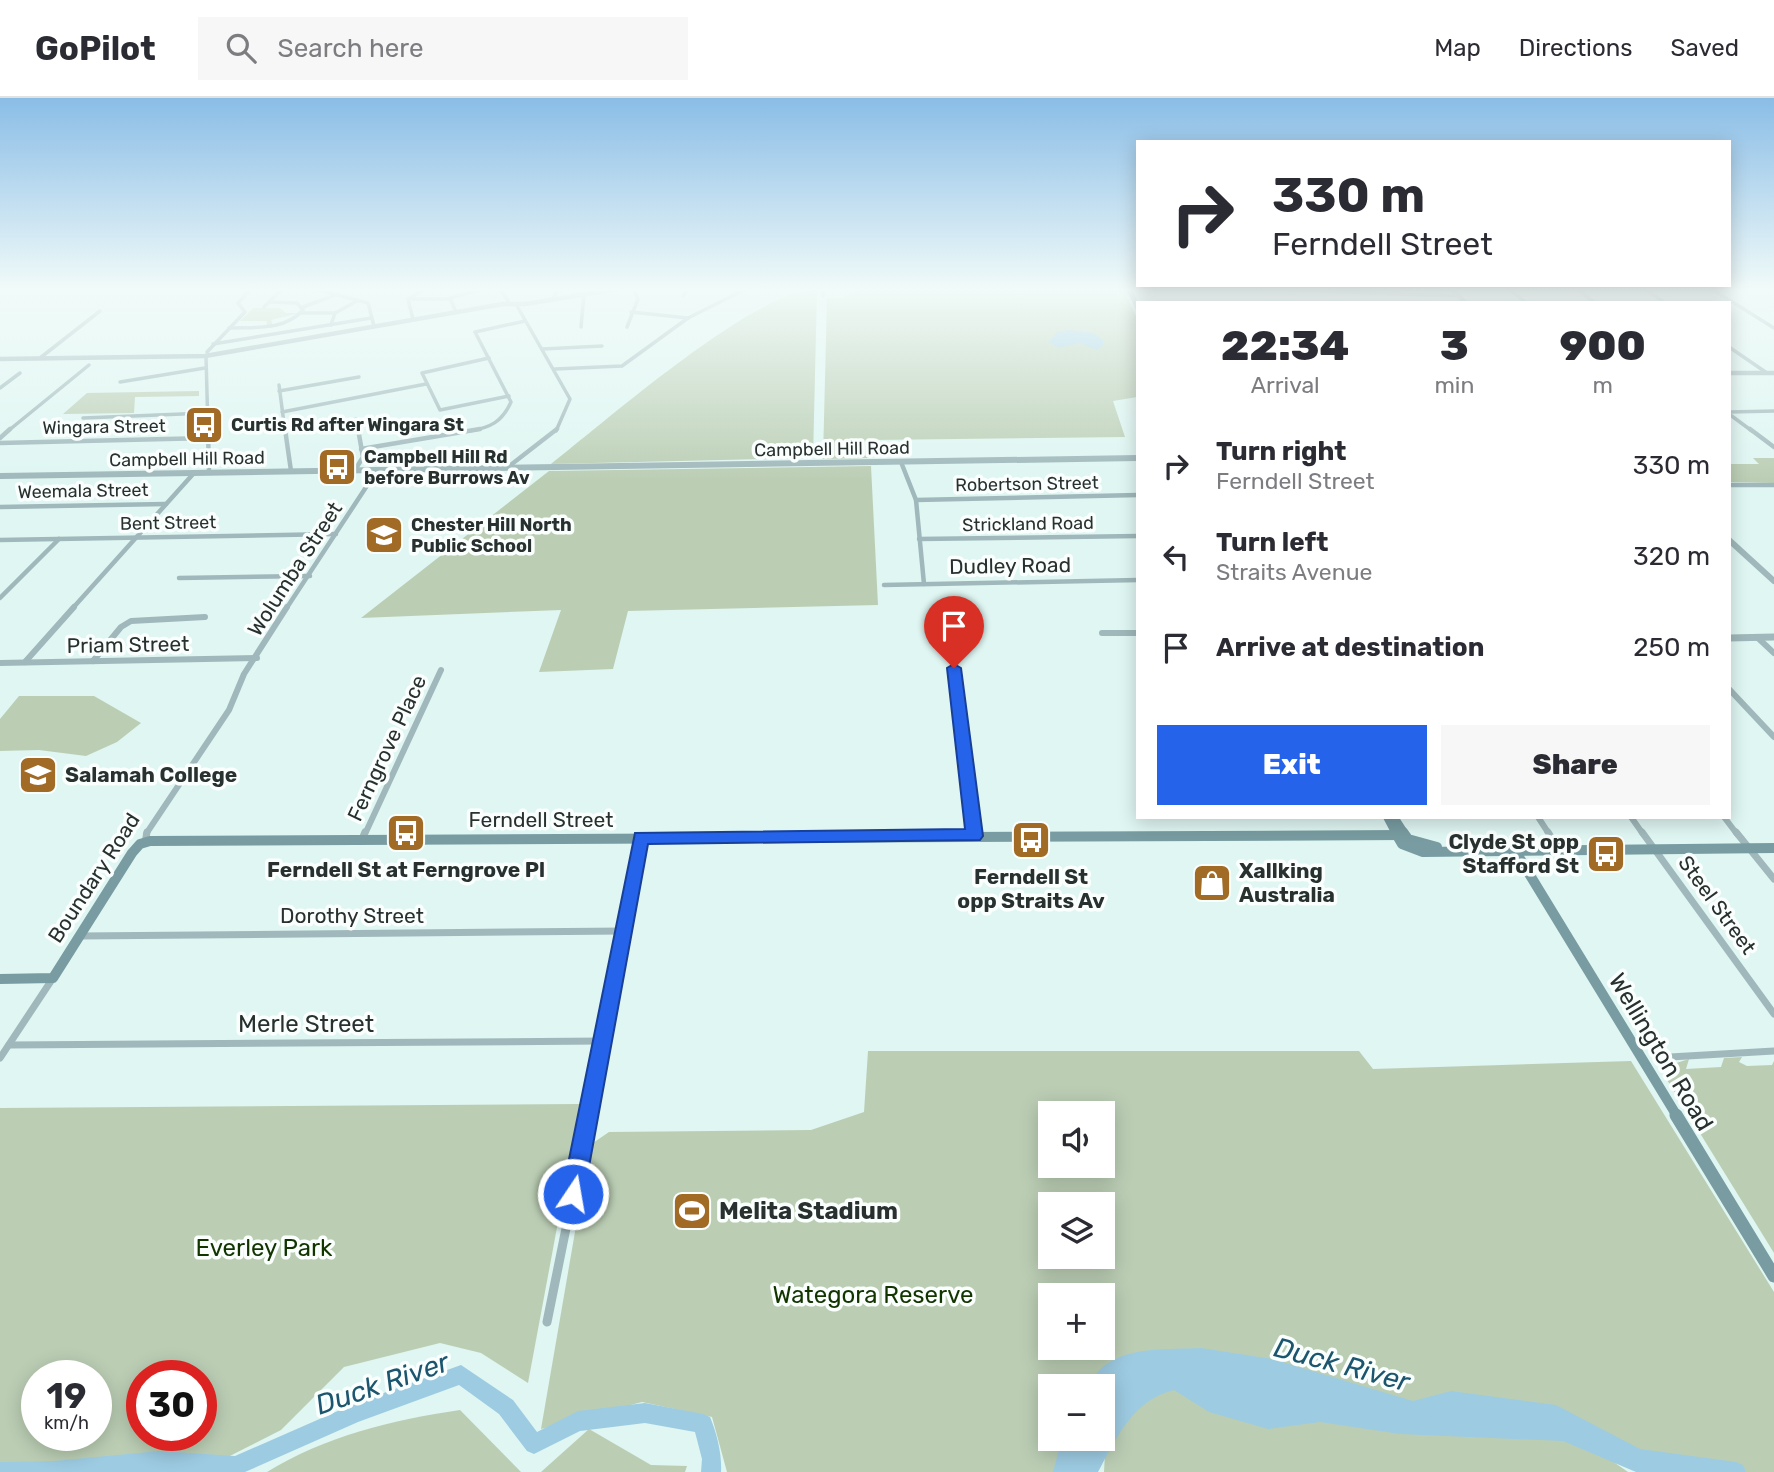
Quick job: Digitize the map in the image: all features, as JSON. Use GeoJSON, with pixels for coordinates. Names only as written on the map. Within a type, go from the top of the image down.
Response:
{"type":"FeatureCollection","features":[{"type":"Feature","properties":{"kind":"main road"},"geometry":{"type":"LineString","coordinates":[[1388,819],[1399,833]]}},
{"type":"Feature","properties":{"kind":"main road"},"geometry":{"type":"LineString","coordinates":[[1395,819],[1402,844],[1415,850],[1774,848]]}},
{"type":"Feature","properties":{"kind":"main road","name":"Ferndell Street"},"geometry":{"type":"LineString","coordinates":[[145,843],[362,839],[1399,833]]}},
{"type":"Feature","properties":{"kind":"main road","name":"Boundary Road"},"geometry":{"type":"LineString","coordinates":[[53,978],[132,853],[145,843]]}},
{"type":"Feature","properties":{"kind":"main road","name":"Wellington Road"},"geometry":{"type":"LineString","coordinates":[[1514,849],[1774,1276]]}},
{"type":"Feature","properties":{"kind":"main road"},"geometry":{"type":"LineString","coordinates":[[0,979],[53,978]]}},
{"type":"Feature","properties":{"kind":"street"},"geometry":{"type":"LineString","coordinates":[[40,358],[46,353]]}},
{"type":"Feature","properties":{"kind":"street"},"geometry":{"type":"LineString","coordinates":[[0,359],[213,353]]}},
{"type":"Feature","properties":{"kind":"street"},"geometry":{"type":"LineString","coordinates":[[361,449],[488,428],[511,408],[509,396],[486,353]]}},
{"type":"Feature","properties":{"kind":"street"},"geometry":{"type":"LineString","coordinates":[[508,467],[556,432],[568,405],[570,395],[545,353]]}},
{"type":"Feature","properties":{"kind":"street"},"geometry":{"type":"LineString","coordinates":[[555,369],[622,366],[640,353]]}},
{"type":"Feature","properties":{"kind":"street"},"geometry":{"type":"LineString","coordinates":[[1739,353],[1771,373]]}},
{"type":"Feature","properties":{"kind":"street"},"geometry":{"type":"LineString","coordinates":[[207,354],[205,368],[209,472]]}},
{"type":"Feature","properties":{"kind":"street"},"geometry":{"type":"LineString","coordinates":[[489,358],[423,370],[426,384],[440,410],[509,396]]}},
{"type":"Feature","properties":{"kind":"street"},"geometry":{"type":"LineString","coordinates":[[0,440],[89,365]]}},
{"type":"Feature","properties":{"kind":"street"},"geometry":{"type":"LineString","coordinates":[[120,382],[145,381],[183,370],[205,368]]}},
{"type":"Feature","properties":{"kind":"street"},"geometry":{"type":"LineString","coordinates":[[0,388],[20,373]]}},
{"type":"Feature","properties":{"kind":"street"},"geometry":{"type":"LineString","coordinates":[[1731,373],[1771,373]]}},
{"type":"Feature","properties":{"kind":"street"},"geometry":{"type":"LineString","coordinates":[[291,471],[279,388],[359,377]]}},
{"type":"Feature","properties":{"kind":"street"},"geometry":{"type":"LineString","coordinates":[[282,412],[426,384]]}},
{"type":"Feature","properties":{"kind":"street"},"geometry":{"type":"LineString","coordinates":[[138,415],[143,409]]}},
{"type":"Feature","properties":{"kind":"street"},"geometry":{"type":"LineString","coordinates":[[1731,413],[1774,411]]}},
{"type":"Feature","properties":{"kind":"street"},"geometry":{"type":"LineString","coordinates":[[83,418],[207,413]]}},
{"type":"Feature","properties":{"kind":"street"},"geometry":{"type":"LineString","coordinates":[[1731,415],[1774,447]]}},
{"type":"Feature","properties":{"kind":"street"},"geometry":{"type":"LineString","coordinates":[[355,470],[363,457],[356,419]]}},
{"type":"Feature","properties":{"kind":"street","name":"Wingara Street"},"geometry":{"type":"LineString","coordinates":[[0,440],[208,438]]}},
{"type":"Feature","properties":{"kind":"street"},"geometry":{"type":"LineString","coordinates":[[523,457],[518,464],[525,467]]}},
{"type":"Feature","properties":{"kind":"street","name":"Campbell Hill Road"},"geometry":{"type":"LineString","coordinates":[[494,468],[1136,458]]}},
{"type":"Feature","properties":{"kind":"street"},"geometry":{"type":"LineString","coordinates":[[901,462],[916,500],[923,584]]}},
{"type":"Feature","properties":{"kind":"street","name":"Campbell Hill Road"},"geometry":{"type":"LineString","coordinates":[[0,476],[525,467]]}},
{"type":"Feature","properties":{"kind":"street","name":"Wolumba Street"},"geometry":{"type":"LineString","coordinates":[[239,682],[378,471]]}},
{"type":"Feature","properties":{"kind":"street"},"geometry":{"type":"LineString","coordinates":[[25,662],[194,473]]}},
{"type":"Feature","properties":{"kind":"street"},"geometry":{"type":"LineString","coordinates":[[1731,485],[1774,485]]}},
{"type":"Feature","properties":{"kind":"street","name":"Robertson Street"},"geometry":{"type":"LineString","coordinates":[[916,500],[1136,495]]}},
{"type":"Feature","properties":{"kind":"street","name":"Weemala Street"},"geometry":{"type":"LineString","coordinates":[[0,507],[167,504]]}},
{"type":"Feature","properties":{"kind":"street","name":"Bent Street"},"geometry":{"type":"LineString","coordinates":[[0,540],[337,534]]}},
{"type":"Feature","properties":{"kind":"street","name":"Strickland Road"},"geometry":{"type":"LineString","coordinates":[[919,539],[1136,536]]}},
{"type":"Feature","properties":{"kind":"street"},"geometry":{"type":"LineString","coordinates":[[0,598],[59,538]]}},
{"type":"Feature","properties":{"kind":"street"},"geometry":{"type":"LineString","coordinates":[[1731,542],[1774,581]]}},
{"type":"Feature","properties":{"kind":"street"},"geometry":{"type":"LineString","coordinates":[[179,578],[310,576]]}},
{"type":"Feature","properties":{"kind":"street","name":"Dudley Road"},"geometry":{"type":"LineString","coordinates":[[884,585],[1136,580]]}},
{"type":"Feature","properties":{"kind":"street"},"geometry":{"type":"LineString","coordinates":[[93,661],[121,627],[131,621],[205,617]]}},
{"type":"Feature","properties":{"kind":"street"},"geometry":{"type":"LineString","coordinates":[[1102,633],[1136,633]]}},
{"type":"Feature","properties":{"kind":"street"},"geometry":{"type":"LineString","coordinates":[[1731,638],[1774,637]]}},
{"type":"Feature","properties":{"kind":"street"},"geometry":{"type":"LineString","coordinates":[[1758,638],[1774,653]]}},
{"type":"Feature","properties":{"kind":"street"},"geometry":{"type":"LineString","coordinates":[[952,657],[975,836]]}},
{"type":"Feature","properties":{"kind":"street","name":"Priam Street"},"geometry":{"type":"LineString","coordinates":[[0,663],[257,658]]}},
{"type":"Feature","properties":{"kind":"street","name":"Ferngrove Place"},"geometry":{"type":"LineString","coordinates":[[362,839],[441,670]]}},
{"type":"Feature","properties":{"kind":"street","name":"Boundary Road"},"geometry":{"type":"LineString","coordinates":[[145,843],[147,830],[229,710],[239,682]]}},
{"type":"Feature","properties":{"kind":"street"},"geometry":{"type":"LineString","coordinates":[[1731,691],[1774,737]]}},
{"type":"Feature","properties":{"kind":"street"},"geometry":{"type":"LineString","coordinates":[[1539,819],[1558,848]]}},
{"type":"Feature","properties":{"kind":"street","name":"Steel Street"},"geometry":{"type":"LineString","coordinates":[[1632,819],[1774,1014]]}},
{"type":"Feature","properties":{"kind":"street"},"geometry":{"type":"LineString","coordinates":[[1726,819],[1774,879]]}},
{"type":"Feature","properties":{"kind":"street"},"geometry":{"type":"LineString","coordinates":[[547,1322],[641,837]]}},
{"type":"Feature","properties":{"kind":"street","name":"Dorothy Street"},"geometry":{"type":"LineString","coordinates":[[80,936],[624,931]]}},
{"type":"Feature","properties":{"kind":"street","name":"Boundary Road"},"geometry":{"type":"LineString","coordinates":[[0,1058],[53,978]]}},
{"type":"Feature","properties":{"kind":"street","name":"Merle Street"},"geometry":{"type":"LineString","coordinates":[[9,1045],[603,1041]]}},
{"type":"Feature","properties":{"kind":"street"},"geometry":{"type":"LineString","coordinates":[[1670,1057],[1774,1052]]}},
{"type":"Feature","properties":{"kind":"green space"},"geometry":{"type":"Polygon","coordinates":[[[692,353],[815,353],[813,458],[551,464],[643,390],[692,353]]]}},
{"type":"Feature","properties":{"kind":"green space"},"geometry":{"type":"Polygon","coordinates":[[[826,353],[1136,353],[1136,397],[1113,401],[1125,437],[871,440],[871,458],[823,459],[826,353]]]}},
{"type":"Feature","properties":{"kind":"green space"},"geometry":{"type":"Polygon","coordinates":[[[199,391],[199,396],[135,397],[134,413],[63,414],[87,393],[199,391]]]}},
{"type":"Feature","properties":{"kind":"green space"},"geometry":{"type":"Polygon","coordinates":[[[1753,458],[1774,458],[1774,483],[1731,482],[1731,464],[1759,464],[1753,458]]]}},
{"type":"Feature","properties":{"kind":"green space"},"geometry":{"type":"Polygon","coordinates":[[[871,466],[878,605],[628,611],[613,669],[539,672],[561,610],[361,618],[549,471],[871,466]]]}},
{"type":"Feature","properties":{"kind":"green space"},"geometry":{"type":"Polygon","coordinates":[[[19,696],[94,696],[141,723],[117,742],[86,756],[39,750],[0,751],[0,719],[19,696]]]}},
{"type":"Feature","properties":{"kind":"green space"},"geometry":{"type":"Polygon","coordinates":[[[1655,1048],[1661,1059],[1670,1065],[1689,1059],[1686,1069],[1721,1067],[1724,1058],[1742,1057],[1739,1062],[1747,1066],[1772,1065],[1774,1061],[1774,1253],[1648,1049],[1655,1048]]]}},
{"type":"Feature","properties":{"kind":"green space","name":"Wategora Reserve"},"geometry":{"type":"Polygon","coordinates":[[[868,1051],[1359,1051],[1373,1069],[1631,1061],[1774,1292],[1774,1472],[1647,1472],[1615,1463],[1628,1472],[1104,1472],[1105,1454],[1093,1472],[727,1472],[712,1417],[642,1402],[541,1429],[590,1145],[609,1132],[811,1130],[864,1112],[868,1051]]]}},
{"type":"Feature","properties":{"kind":"green space","name":"Everley Park"},"geometry":{"type":"Polygon","coordinates":[[[580,1104],[528,1383],[481,1353],[440,1343],[344,1367],[281,1430],[198,1472],[140,1459],[73,1472],[66,1472],[67,1465],[37,1472],[0,1469],[0,1108],[580,1104]]]}},
{"type":"Feature","properties":{"kind":"green space"},"geometry":{"type":"Polygon","coordinates":[[[460,1410],[521,1472],[267,1472],[289,1459],[360,1431],[460,1410]]]}},
{"type":"Feature","properties":{"kind":"green space"},"geometry":{"type":"Polygon","coordinates":[[[589,1429],[651,1465],[687,1466],[685,1472],[541,1472],[589,1429]]]}},
{"type":"Feature","properties":{"kind":"water"},"geometry":{"type":"Polygon","coordinates":[[[1203,1361],[1284,1376],[1415,1415],[1449,1405],[1567,1423],[1613,1452],[1647,1466],[1719,1472],[1636,1472],[1563,1441],[1400,1434],[1320,1422],[1268,1429],[1209,1412],[1174,1390],[1160,1395],[1137,1411],[1115,1442],[1115,1380],[1126,1369],[1156,1363],[1203,1361]]]}},
{"type":"Feature","properties":{"kind":"water"},"geometry":{"type":"Polygon","coordinates":[[[1073,1451],[1110,1451],[1098,1472],[1067,1472],[1073,1451]]]}},
{"type":"Feature","properties":{"kind":"waterway","name":"Duck River"},"geometry":{"type":"LineString","coordinates":[[1111,1374],[1130,1362],[1201,1357],[1272,1369],[1413,1411],[1451,1401],[1556,1415],[1638,1459],[1736,1472]]}},
{"type":"Feature","properties":{"kind":"waterway","name":"Duck River"},"geometry":{"type":"LineString","coordinates":[[0,1472],[54,1471],[159,1461],[235,1466],[356,1413],[461,1375],[506,1407],[534,1444],[578,1421],[645,1413],[703,1424],[712,1459],[711,1472]]}},
{"type":"Feature","properties":{"kind":"waterway","name":"Duck River"},"geometry":{"type":"LineString","coordinates":[[1063,1472],[1069,1451]]}},
{"type":"Feature","properties":{"kind":"place","name":"Curtis Rd after Wingara St"},"geometry":{"type":"Point","coordinates":[204,425]}},
{"type":"Feature","properties":{"kind":"place","name":"Campbell Hill Rd before Burrows Av"},"geometry":{"type":"Point","coordinates":[337,467]}},
{"type":"Feature","properties":{"kind":"place","name":"Chester Hill North Public School"},"geometry":{"type":"Point","coordinates":[384,535]}},
{"type":"Feature","properties":{"kind":"place","name":"Salamah College"},"geometry":{"type":"Point","coordinates":[38,775]}},
{"type":"Feature","properties":{"kind":"place","name":"Ferndell St at Ferngrove Pl"},"geometry":{"type":"Point","coordinates":[406,833]}},
{"type":"Feature","properties":{"kind":"place","name":"Ferndell St opp Straits Av"},"geometry":{"type":"Point","coordinates":[1031,840]}},
{"type":"Feature","properties":{"kind":"place","name":"Clyde St opp Stafford St"},"geometry":{"type":"Point","coordinates":[1606,854]}},
{"type":"Feature","properties":{"kind":"place","name":"Xallking Australia"},"geometry":{"type":"Point","coordinates":[1212,883]}},
{"type":"Feature","properties":{"kind":"place","name":"Melita Stadium"},"geometry":{"type":"Point","coordinates":[692,1211]}},
{"type":"Feature","properties":{"kind":"route"},"geometry":{"type":"LineString","coordinates":[[573,1194],[641,837],[975,836],[954,668]]}}]}
